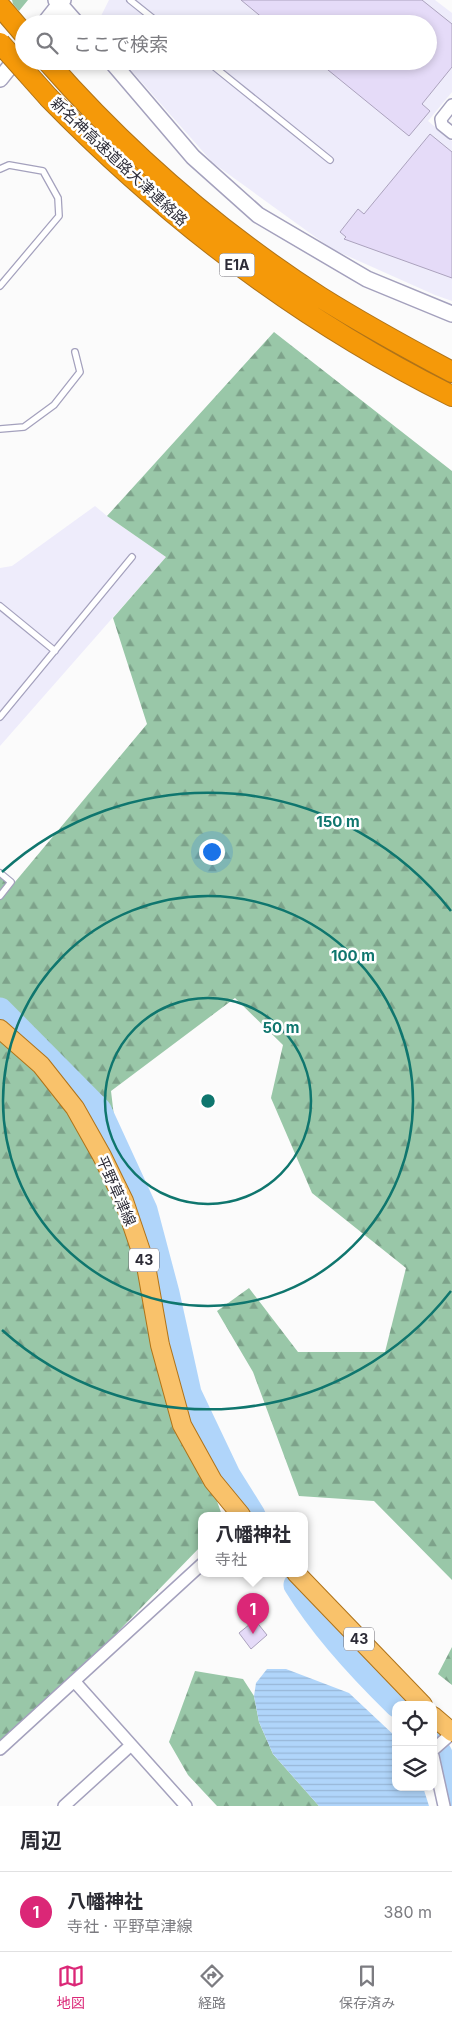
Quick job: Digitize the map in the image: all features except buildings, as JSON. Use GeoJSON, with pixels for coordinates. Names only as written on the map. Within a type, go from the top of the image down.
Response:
{"type":"FeatureCollection","features":[{"type":"Feature","properties":{"kind":"highway"},"geometry":{"type":"LineString","coordinates":[[0,6],[15,24]]}},
{"type":"Feature","properties":{"kind":"highway","name":"新名神高速道路大津連絡路"},"geometry":{"type":"LineString","coordinates":[[0,43],[15,60]]}},
{"type":"Feature","properties":{"kind":"highway","name":"新名神高速道路大津連絡路"},"geometry":{"type":"LineString","coordinates":[[24,70],[90,140],[187,226],[289,301],[357,345],[452,396]]}},
{"type":"Feature","properties":{"kind":"highway","name":"新名神高速道路大津連絡路"},"geometry":{"type":"LineString","coordinates":[[55,70],[156,172],[257,252],[319,296],[378,332],[452,372]]}},
{"type":"Feature","properties":{"kind":"main road","name":"平野草津線"},"geometry":{"type":"LineString","coordinates":[[0,1029],[41,1065],[75,1108],[102,1156],[124,1201],[146,1266],[160,1346],[182,1425],[214,1481],[239,1512]]}},
{"type":"Feature","properties":{"kind":"main road","name":"43"},"geometry":{"type":"LineString","coordinates":[[300,1577],[418,1701]]}},
{"type":"Feature","properties":{"kind":"main road"},"geometry":{"type":"LineString","coordinates":[[437,1720],[452,1733]]}},
{"type":"Feature","properties":{"kind":"street"},"geometry":{"type":"LineString","coordinates":[[51,15],[60,2],[70,15]]}},
{"type":"Feature","properties":{"kind":"street"},"geometry":{"type":"LineString","coordinates":[[0,79],[15,60]]}},
{"type":"Feature","properties":{"kind":"street"},"geometry":{"type":"LineString","coordinates":[[119,70],[193,157],[258,215],[367,279],[452,314]]}},
{"type":"Feature","properties":{"kind":"street"},"geometry":{"type":"LineString","coordinates":[[452,105],[440,119],[442,125],[452,133]]}},
{"type":"Feature","properties":{"kind":"street"},"geometry":{"type":"LineString","coordinates":[[0,1749],[198,1568]]}},
{"type":"Feature","properties":{"kind":"street"},"geometry":{"type":"LineString","coordinates":[[74,1681],[130,1746],[186,1806]]}},
{"type":"Feature","properties":{"kind":"street"},"geometry":{"type":"LineString","coordinates":[[437,1746],[452,1733]]}},
{"type":"Feature","properties":{"kind":"street"},"geometry":{"type":"LineString","coordinates":[[64,1806],[130,1746]]}},
{"type":"Feature","properties":{"kind":"street"},"geometry":{"type":"LineString","coordinates":[[437,1774],[444,1806]]}},
{"type":"Feature","properties":{"kind":"lane"},"geometry":{"type":"LineString","coordinates":[[130,0],[149,15]]}},
{"type":"Feature","properties":{"kind":"lane"},"geometry":{"type":"LineString","coordinates":[[218,70],[330,160]]}},
{"type":"Feature","properties":{"kind":"lane"},"geometry":{"type":"LineString","coordinates":[[0,169],[9,165],[43,171],[58,198],[59,216],[0,286]]}},
{"type":"Feature","properties":{"kind":"lane"},"geometry":{"type":"LineString","coordinates":[[0,429],[24,427],[54,405],[80,372],[75,352]]}},
{"type":"Feature","properties":{"kind":"lane"},"geometry":{"type":"LineString","coordinates":[[0,717],[132,557]]}},
{"type":"Feature","properties":{"kind":"lane"},"geometry":{"type":"LineString","coordinates":[[0,606],[55,651]]}},
{"type":"Feature","properties":{"kind":"lane"},"geometry":{"type":"LineString","coordinates":[[0,873],[11,882],[0,896]]}},
{"type":"Feature","properties":{"kind":"shaded area"},"geometry":{"type":"Polygon","coordinates":[[[109,0],[435,0],[452,13],[452,92],[428,121],[452,141],[452,301],[332,249],[213,163],[131,70],[437,70],[437,15],[102,15],[109,0]]]}},
{"type":"Feature","properties":{"kind":"shaded area"},"geometry":{"type":"Polygon","coordinates":[[[95,506],[166,557],[0,746],[0,568],[12,566],[95,506]]]}},
{"type":"Feature","properties":{"kind":"green space"},"geometry":{"type":"Polygon","coordinates":[[[12,0],[28,0],[19,11],[12,0]]]}},
{"type":"Feature","properties":{"kind":"green space"},"geometry":{"type":"Polygon","coordinates":[[[274,332],[452,471],[452,1580],[374,1501],[299,1496],[253,1372],[217,1311],[249,1288],[298,1352],[385,1352],[406,1268],[312,1193],[271,1098],[283,1045],[235,998],[111,1091],[124,1201],[156,1333],[221,1512],[198,1512],[198,1549],[40,1712],[0,1742],[0,873],[15,882],[147,724],[113,618],[166,557],[107,516],[274,332]]]}},
{"type":"Feature","properties":{"kind":"green space"},"geometry":{"type":"Polygon","coordinates":[[[452,1647],[452,1685],[438,1674],[452,1647]]]}},
{"type":"Feature","properties":{"kind":"green space"},"geometry":{"type":"Polygon","coordinates":[[[195,1671],[243,1679],[254,1696],[259,1722],[273,1754],[319,1806],[217,1806],[188,1775],[169,1742],[195,1671]]]}},
{"type":"Feature","properties":{"kind":"water"},"geometry":{"type":"Polygon","coordinates":[[[267,1669],[286,1669],[349,1693],[392,1733],[392,1791],[424,1791],[429,1806],[319,1806],[273,1754],[259,1722],[254,1696],[256,1683],[267,1669]]]}},
{"type":"Feature","properties":{"kind":"waterway"},"geometry":{"type":"LineString","coordinates":[[0,1010],[99,1110],[145,1210],[167,1293],[189,1393],[228,1475],[251,1512]]}},
{"type":"Feature","properties":{"kind":"waterway"},"geometry":{"type":"LineString","coordinates":[[296,1585],[318,1617],[343,1648],[393,1701]]}},
{"type":"Feature","properties":{"kind":"waterway"},"geometry":{"type":"LineString","coordinates":[[435,1746],[440,1754],[450,1806]]}},
{"type":"Feature","properties":{"kind":"place","name":"八幡神社"},"geometry":{"type":"Point","coordinates":[253,1634]}}]}
